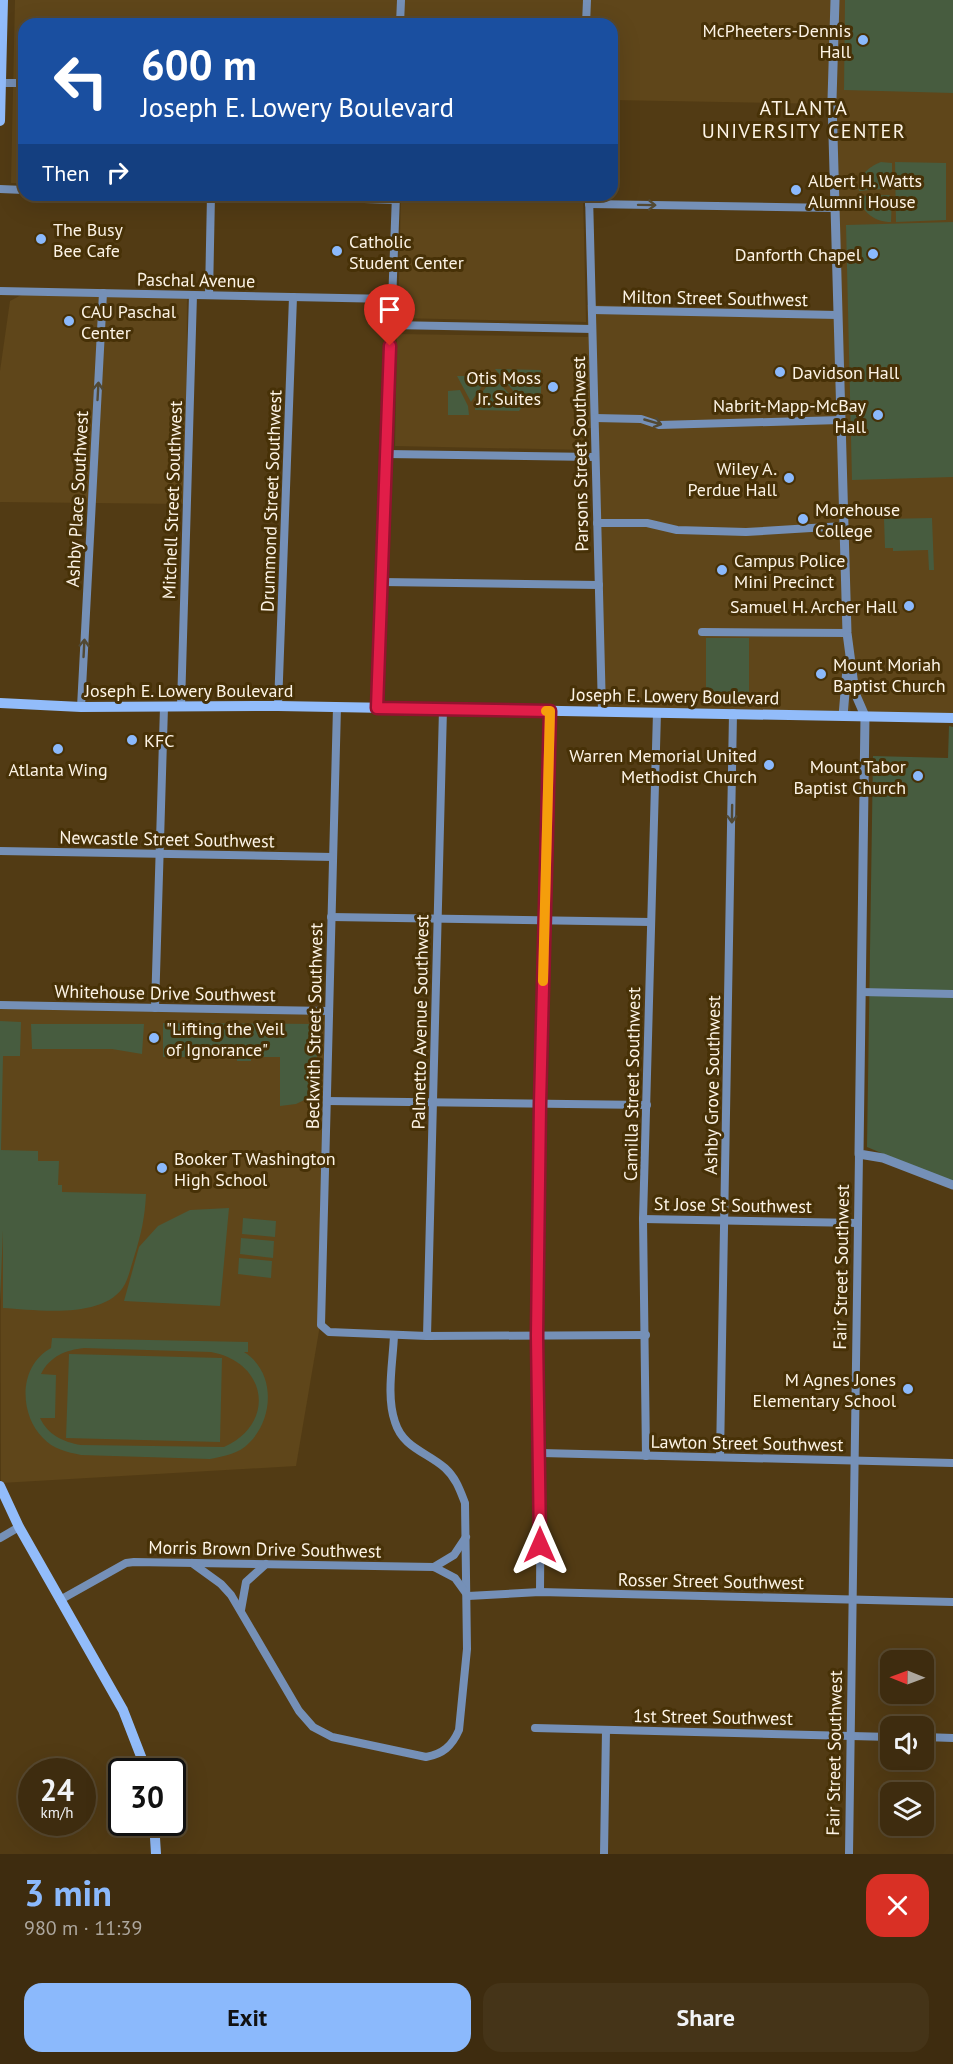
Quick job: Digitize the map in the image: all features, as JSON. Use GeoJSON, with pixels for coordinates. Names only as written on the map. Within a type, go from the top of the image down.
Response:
{"type":"FeatureCollection","features":[{"type":"Feature","properties":{"kind":"main road"},"geometry":{"type":"LineString","coordinates":[[0,121],[3,0]]}},
{"type":"Feature","properties":{"kind":"main road","name":"Joseph E. Lowery Boulevard"},"geometry":{"type":"LineString","coordinates":[[0,703],[81,707],[278,706],[953,718]]}},
{"type":"Feature","properties":{"kind":"main road"},"geometry":{"type":"LineString","coordinates":[[0,1486],[19,1527],[123,1710],[142,1758]]}},
{"type":"Feature","properties":{"kind":"main road"},"geometry":{"type":"LineString","coordinates":[[155,1836],[156,1854]]}},
{"type":"Feature","properties":{"kind":"street"},"geometry":{"type":"LineString","coordinates":[[400,18],[401,0]]}},
{"type":"Feature","properties":{"kind":"street"},"geometry":{"type":"LineString","coordinates":[[586,18],[587,0]]}},
{"type":"Feature","properties":{"kind":"street"},"geometry":{"type":"LineString","coordinates":[[835,0],[832,100],[848,657],[843,716]]}},
{"type":"Feature","properties":{"kind":"street"},"geometry":{"type":"LineString","coordinates":[[1,83],[18,83]]}},
{"type":"Feature","properties":{"kind":"street"},"geometry":{"type":"LineString","coordinates":[[0,189],[18,190]]}},
{"type":"Feature","properties":{"kind":"street"},"geometry":{"type":"LineString","coordinates":[[618,200],[835,208]]}},
{"type":"Feature","properties":{"kind":"street"},"geometry":{"type":"LineString","coordinates":[[209,295],[211,201]]}},
{"type":"Feature","properties":{"kind":"street"},"geometry":{"type":"LineString","coordinates":[[377,708],[396,201]]}},
{"type":"Feature","properties":{"kind":"street","name":"Parsons Street Southwest"},"geometry":{"type":"LineString","coordinates":[[589,201],[602,711]]}},
{"type":"Feature","properties":{"kind":"street","name":"Paschal Avenue"},"geometry":{"type":"LineString","coordinates":[[0,291],[392,299]]}},
{"type":"Feature","properties":{"kind":"street","name":"Ashby Place Southwest"},"geometry":{"type":"LineString","coordinates":[[81,707],[103,293]]}},
{"type":"Feature","properties":{"kind":"street","name":"Mitchell Street Southwest"},"geometry":{"type":"LineString","coordinates":[[181,706],[193,295]]}},
{"type":"Feature","properties":{"kind":"street","name":"Drummond Street Southwest"},"geometry":{"type":"LineString","coordinates":[[278,706],[293,297]]}},
{"type":"Feature","properties":{"kind":"street","name":"Milton Street Southwest"},"geometry":{"type":"LineString","coordinates":[[592,310],[838,315]]}},
{"type":"Feature","properties":{"kind":"street"},"geometry":{"type":"LineString","coordinates":[[391,325],[592,329]]}},
{"type":"Feature","properties":{"kind":"street"},"geometry":{"type":"LineString","coordinates":[[595,418],[641,419],[659,425],[841,420]]}},
{"type":"Feature","properties":{"kind":"street"},"geometry":{"type":"LineString","coordinates":[[386,454],[596,457]]}},
{"type":"Feature","properties":{"kind":"street"},"geometry":{"type":"LineString","coordinates":[[597,524],[647,523],[677,530],[746,532],[844,526]]}},
{"type":"Feature","properties":{"kind":"street"},"geometry":{"type":"LineString","coordinates":[[382,582],[599,585]]}},
{"type":"Feature","properties":{"kind":"street"},"geometry":{"type":"LineString","coordinates":[[702,632],[847,633]]}},
{"type":"Feature","properties":{"kind":"street"},"geometry":{"type":"LineString","coordinates":[[848,657],[855,693],[865,716]]}},
{"type":"Feature","properties":{"kind":"street"},"geometry":{"type":"LineString","coordinates":[[155,1008],[164,707]]}},
{"type":"Feature","properties":{"kind":"street","name":"Beckwith Street Southwest"},"geometry":{"type":"LineString","coordinates":[[337,707],[321,1325],[329,1332],[394,1335]]}},
{"type":"Feature","properties":{"kind":"street","name":"Palmetto Avenue Southwest"},"geometry":{"type":"LineString","coordinates":[[428,1336],[443,709]]}},
{"type":"Feature","properties":{"kind":"street"},"geometry":{"type":"LineString","coordinates":[[540,1592],[541,1453],[537,1336],[540,1104],[550,711]]}},
{"type":"Feature","properties":{"kind":"street","name":"Camilla Street Southwest"},"geometry":{"type":"LineString","coordinates":[[646,1456],[643,1218],[657,712]]}},
{"type":"Feature","properties":{"kind":"street","name":"Ashby Grove Southwest"},"geometry":{"type":"LineString","coordinates":[[720,1457],[733,714]]}},
{"type":"Feature","properties":{"kind":"street","name":"Fair Street Southwest"},"geometry":{"type":"LineString","coordinates":[[849,1854],[865,716]]}},
{"type":"Feature","properties":{"kind":"street","name":"Newcastle Street Southwest"},"geometry":{"type":"LineString","coordinates":[[0,851],[333,857]]}},
{"type":"Feature","properties":{"kind":"street"},"geometry":{"type":"LineString","coordinates":[[331,917],[651,922]]}},
{"type":"Feature","properties":{"kind":"street"},"geometry":{"type":"LineString","coordinates":[[861,992],[953,994]]}},
{"type":"Feature","properties":{"kind":"street","name":"Whitehouse Drive Southwest"},"geometry":{"type":"LineString","coordinates":[[0,1005],[329,1011]]}},
{"type":"Feature","properties":{"kind":"street"},"geometry":{"type":"LineString","coordinates":[[327,1101],[647,1106]]}},
{"type":"Feature","properties":{"kind":"street"},"geometry":{"type":"LineString","coordinates":[[859,1155],[883,1158],[953,1185]]}},
{"type":"Feature","properties":{"kind":"street","name":"St Jose St Southwest"},"geometry":{"type":"LineString","coordinates":[[643,1218],[858,1223]]}},
{"type":"Feature","properties":{"kind":"street"},"geometry":{"type":"LineString","coordinates":[[192,1563],[221,1584],[241,1610],[299,1712],[313,1727],[332,1737],[426,1757],[446,1750],[459,1730],[467,1649],[465,1503],[458,1482],[444,1467],[409,1444],[395,1422],[391,1402],[394,1335],[646,1335]]}},
{"type":"Feature","properties":{"kind":"street","name":"Lawton Street Southwest"},"geometry":{"type":"LineString","coordinates":[[541,1453],[953,1463]]}},
{"type":"Feature","properties":{"kind":"street"},"geometry":{"type":"LineString","coordinates":[[0,1538],[19,1527]]}},
{"type":"Feature","properties":{"kind":"street"},"geometry":{"type":"LineString","coordinates":[[434,1566],[454,1556],[467,1535]]}},
{"type":"Feature","properties":{"kind":"street","name":"Morris Brown Drive Southwest"},"geometry":{"type":"LineString","coordinates":[[60,1600],[126,1563],[434,1566]]}},
{"type":"Feature","properties":{"kind":"street"},"geometry":{"type":"LineString","coordinates":[[241,1610],[246,1582],[266,1564]]}},
{"type":"Feature","properties":{"kind":"street"},"geometry":{"type":"LineString","coordinates":[[434,1566],[455,1578],[468,1596]]}},
{"type":"Feature","properties":{"kind":"street","name":"Rosser Street Southwest"},"geometry":{"type":"LineString","coordinates":[[468,1596],[540,1592],[953,1602]]}},
{"type":"Feature","properties":{"kind":"street","name":"1st Street Southwest"},"geometry":{"type":"LineString","coordinates":[[535,1728],[880,1737]]}},
{"type":"Feature","properties":{"kind":"street"},"geometry":{"type":"LineString","coordinates":[[604,1854],[606,1730]]}},
{"type":"Feature","properties":{"kind":"street"},"geometry":{"type":"LineString","coordinates":[[934,1737],[953,1738]]}},
{"type":"Feature","properties":{"kind":"shaded area"},"geometry":{"type":"Polygon","coordinates":[[[15,0],[953,0],[953,718],[865,716],[845,634],[851,718],[603,710],[592,428],[587,428],[588,450],[395,446],[397,334],[588,337],[587,305],[839,311],[832,104],[618,100],[618,18],[18,18],[18,183],[11,183],[15,0]]]}},
{"type":"Feature","properties":{"kind":"shaded area"},"geometry":{"type":"Polygon","coordinates":[[[401,201],[583,201],[586,322],[398,318],[401,201]]]}},
{"type":"Feature","properties":{"kind":"shaded area"},"geometry":{"type":"Polygon","coordinates":[[[25,293],[187,296],[186,504],[0,502],[0,371],[10,301],[25,293]]]}},
{"type":"Feature","properties":{"kind":"shaded area","name":"Booker T Washington High School"},"geometry":{"type":"Polygon","coordinates":[[[0,1005],[329,1011],[320,1325],[296,1466],[1,1483],[0,1005]]]}},
{"type":"Feature","properties":{"kind":"green space"},"geometry":{"type":"Polygon","coordinates":[[[845,0],[953,0],[953,93],[844,90],[845,0]]]}},
{"type":"Feature","properties":{"kind":"green space"},"geometry":{"type":"Polygon","coordinates":[[[881,162],[892,163],[892,188],[859,191],[864,173],[881,162]]]}},
{"type":"Feature","properties":{"kind":"green space"},"geometry":{"type":"Polygon","coordinates":[[[895,162],[946,163],[946,220],[896,222],[895,162]]]}},
{"type":"Feature","properties":{"kind":"green space"},"geometry":{"type":"Polygon","coordinates":[[[889,195],[892,197],[891,222],[879,220],[870,215],[862,207],[858,196],[889,195]]]}},
{"type":"Feature","properties":{"kind":"green space"},"geometry":{"type":"Polygon","coordinates":[[[953,222],[953,477],[852,480],[846,225],[953,222]]]}},
{"type":"Feature","properties":{"kind":"green space"},"geometry":{"type":"Polygon","coordinates":[[[495,369],[541,370],[541,405],[525,405],[495,369]]]}},
{"type":"Feature","properties":{"kind":"green space"},"geometry":{"type":"Polygon","coordinates":[[[457,376],[489,376],[471,402],[457,376]]]}},
{"type":"Feature","properties":{"kind":"green space"},"geometry":{"type":"Polygon","coordinates":[[[492,379],[496,380],[522,407],[519,411],[475,410],[475,402],[492,379]]]}},
{"type":"Feature","properties":{"kind":"green space"},"geometry":{"type":"Polygon","coordinates":[[[460,390],[468,406],[469,415],[448,415],[448,391],[460,390]]]}},
{"type":"Feature","properties":{"kind":"green space"},"geometry":{"type":"Polygon","coordinates":[[[932,518],[934,570],[929,570],[928,550],[893,551],[893,548],[885,548],[884,519],[932,518]]]}},
{"type":"Feature","properties":{"kind":"green space"},"geometry":{"type":"Polygon","coordinates":[[[706,638],[749,638],[749,702],[706,702],[706,638]]]}},
{"type":"Feature","properties":{"kind":"green space"},"geometry":{"type":"Polygon","coordinates":[[[949,726],[953,727],[953,1183],[867,1147],[873,756],[948,758],[949,726]]]}},
{"type":"Feature","properties":{"kind":"green space"},"geometry":{"type":"Polygon","coordinates":[[[0,1021],[21,1022],[20,1056],[3,1056],[1,1150],[38,1151],[38,1161],[59,1161],[58,1185],[62,1185],[62,1192],[146,1194],[141,1233],[125,1284],[116,1295],[103,1303],[87,1308],[52,1311],[3,1308],[3,1230],[0,1303],[0,1021]]]}},
{"type":"Feature","properties":{"kind":"green space"},"geometry":{"type":"Polygon","coordinates":[[[163,1023],[317,1024],[317,1094],[296,1104],[280,1106],[280,1057],[251,1057],[251,1061],[237,1061],[237,1057],[163,1057],[163,1023]]]}},
{"type":"Feature","properties":{"kind":"green space"},"geometry":{"type":"Polygon","coordinates":[[[31,1024],[144,1024],[142,1054],[112,1049],[32,1049],[31,1024]]]}},
{"type":"Feature","properties":{"kind":"green space"},"geometry":{"type":"Polygon","coordinates":[[[229,1208],[220,1306],[124,1301],[139,1247],[158,1226],[190,1210],[229,1208]]]}},
{"type":"Feature","properties":{"kind":"green space"},"geometry":{"type":"Polygon","coordinates":[[[243,1218],[276,1221],[275,1237],[242,1234],[243,1218]]]}},
{"type":"Feature","properties":{"kind":"green space"},"geometry":{"type":"Polygon","coordinates":[[[241,1238],[274,1241],[273,1258],[240,1254],[241,1238]]]}},
{"type":"Feature","properties":{"kind":"green space"},"geometry":{"type":"Polygon","coordinates":[[[239,1258],[272,1261],[271,1278],[238,1274],[239,1258]]]}},
{"type":"Feature","properties":{"kind":"green space"},"geometry":{"type":"Polygon","coordinates":[[[52,1338],[248,1342],[248,1352],[244,1352],[262,1371],[268,1396],[267,1409],[257,1433],[245,1447],[231,1454],[210,1459],[81,1455],[60,1450],[47,1442],[35,1428],[26,1404],[28,1378],[32,1366],[51,1348],[52,1338]],[[84,1348],[65,1352],[54,1358],[41,1374],[56,1375],[55,1418],[40,1418],[47,1429],[57,1437],[81,1445],[224,1447],[241,1436],[252,1423],[258,1409],[258,1394],[254,1380],[244,1368],[230,1358],[211,1352],[84,1348]]]}},
{"type":"Feature","properties":{"kind":"green space"},"geometry":{"type":"Polygon","coordinates":[[[69,1354],[222,1358],[220,1442],[66,1438],[69,1354]]]}},
{"type":"Feature","properties":{"kind":"slow traffic"},"geometry":{"type":"LineString","coordinates":[[543,981],[550,711],[546,711]]}},
{"type":"Feature","properties":{"kind":"place","name":"McPheeters-Dennis Hall"},"geometry":{"type":"Point","coordinates":[863,40]}},
{"type":"Feature","properties":{"kind":"place","name":"Albert H. Watts Alumni House"},"geometry":{"type":"Point","coordinates":[796,190]}},
{"type":"Feature","properties":{"kind":"place","name":"The Busy Bee Cafe"},"geometry":{"type":"Point","coordinates":[41,239]}},
{"type":"Feature","properties":{"kind":"place","name":"Catholic Student Center"},"geometry":{"type":"Point","coordinates":[337,251]}},
{"type":"Feature","properties":{"kind":"place","name":"Danforth Chapel"},"geometry":{"type":"Point","coordinates":[873,254]}},
{"type":"Feature","properties":{"kind":"place","name":"CAU Paschal Center"},"geometry":{"type":"Point","coordinates":[69,321]}},
{"type":"Feature","properties":{"kind":"place","name":"Davidson Hall"},"geometry":{"type":"Point","coordinates":[780,372]}},
{"type":"Feature","properties":{"kind":"place","name":"Otis Moss Jr. Suites"},"geometry":{"type":"Point","coordinates":[553,387]}},
{"type":"Feature","properties":{"kind":"place","name":"Nabrit-Mapp-McBay Hall"},"geometry":{"type":"Point","coordinates":[878,415]}},
{"type":"Feature","properties":{"kind":"place","name":"Wiley A. Perdue Hall"},"geometry":{"type":"Point","coordinates":[789,478]}},
{"type":"Feature","properties":{"kind":"place","name":"Morehouse College"},"geometry":{"type":"Point","coordinates":[803,519]}},
{"type":"Feature","properties":{"kind":"place","name":"Campus Police Mini Precinct"},"geometry":{"type":"Point","coordinates":[722,570]}},
{"type":"Feature","properties":{"kind":"place","name":"Samuel H. Archer Hall"},"geometry":{"type":"Point","coordinates":[909,606]}},
{"type":"Feature","properties":{"kind":"place","name":"Mount Moriah Baptist Church"},"geometry":{"type":"Point","coordinates":[821,674]}},
{"type":"Feature","properties":{"kind":"place","name":"KFC"},"geometry":{"type":"Point","coordinates":[132,740]}},
{"type":"Feature","properties":{"kind":"place","name":"Atlanta Wing"},"geometry":{"type":"Point","coordinates":[58,749]}},
{"type":"Feature","properties":{"kind":"place","name":"Warren Memorial United Methodist Church"},"geometry":{"type":"Point","coordinates":[769,765]}},
{"type":"Feature","properties":{"kind":"place","name":"Mount Tabor Baptist Church"},"geometry":{"type":"Point","coordinates":[918,776]}},
{"type":"Feature","properties":{"kind":"place","name":"\"Lifting the Veil of Ignorance\""},"geometry":{"type":"Point","coordinates":[154,1038]}},
{"type":"Feature","properties":{"kind":"place","name":"Booker T Washington High School"},"geometry":{"type":"Point","coordinates":[162,1168]}},
{"type":"Feature","properties":{"kind":"place","name":"M Agnes Jones Elementary School"},"geometry":{"type":"Point","coordinates":[908,1389]}},
{"type":"Feature","properties":{"kind":"district","name":"ATLANTA UNIVERSITY CENTER"},"geometry":{"type":"Point","coordinates":[804,120]}},
{"type":"Feature","properties":{"kind":"route"},"geometry":{"type":"LineString","coordinates":[[390,346],[377,708],[550,711],[540,1104],[537,1336],[541,1453],[540,1545]]}}]}
